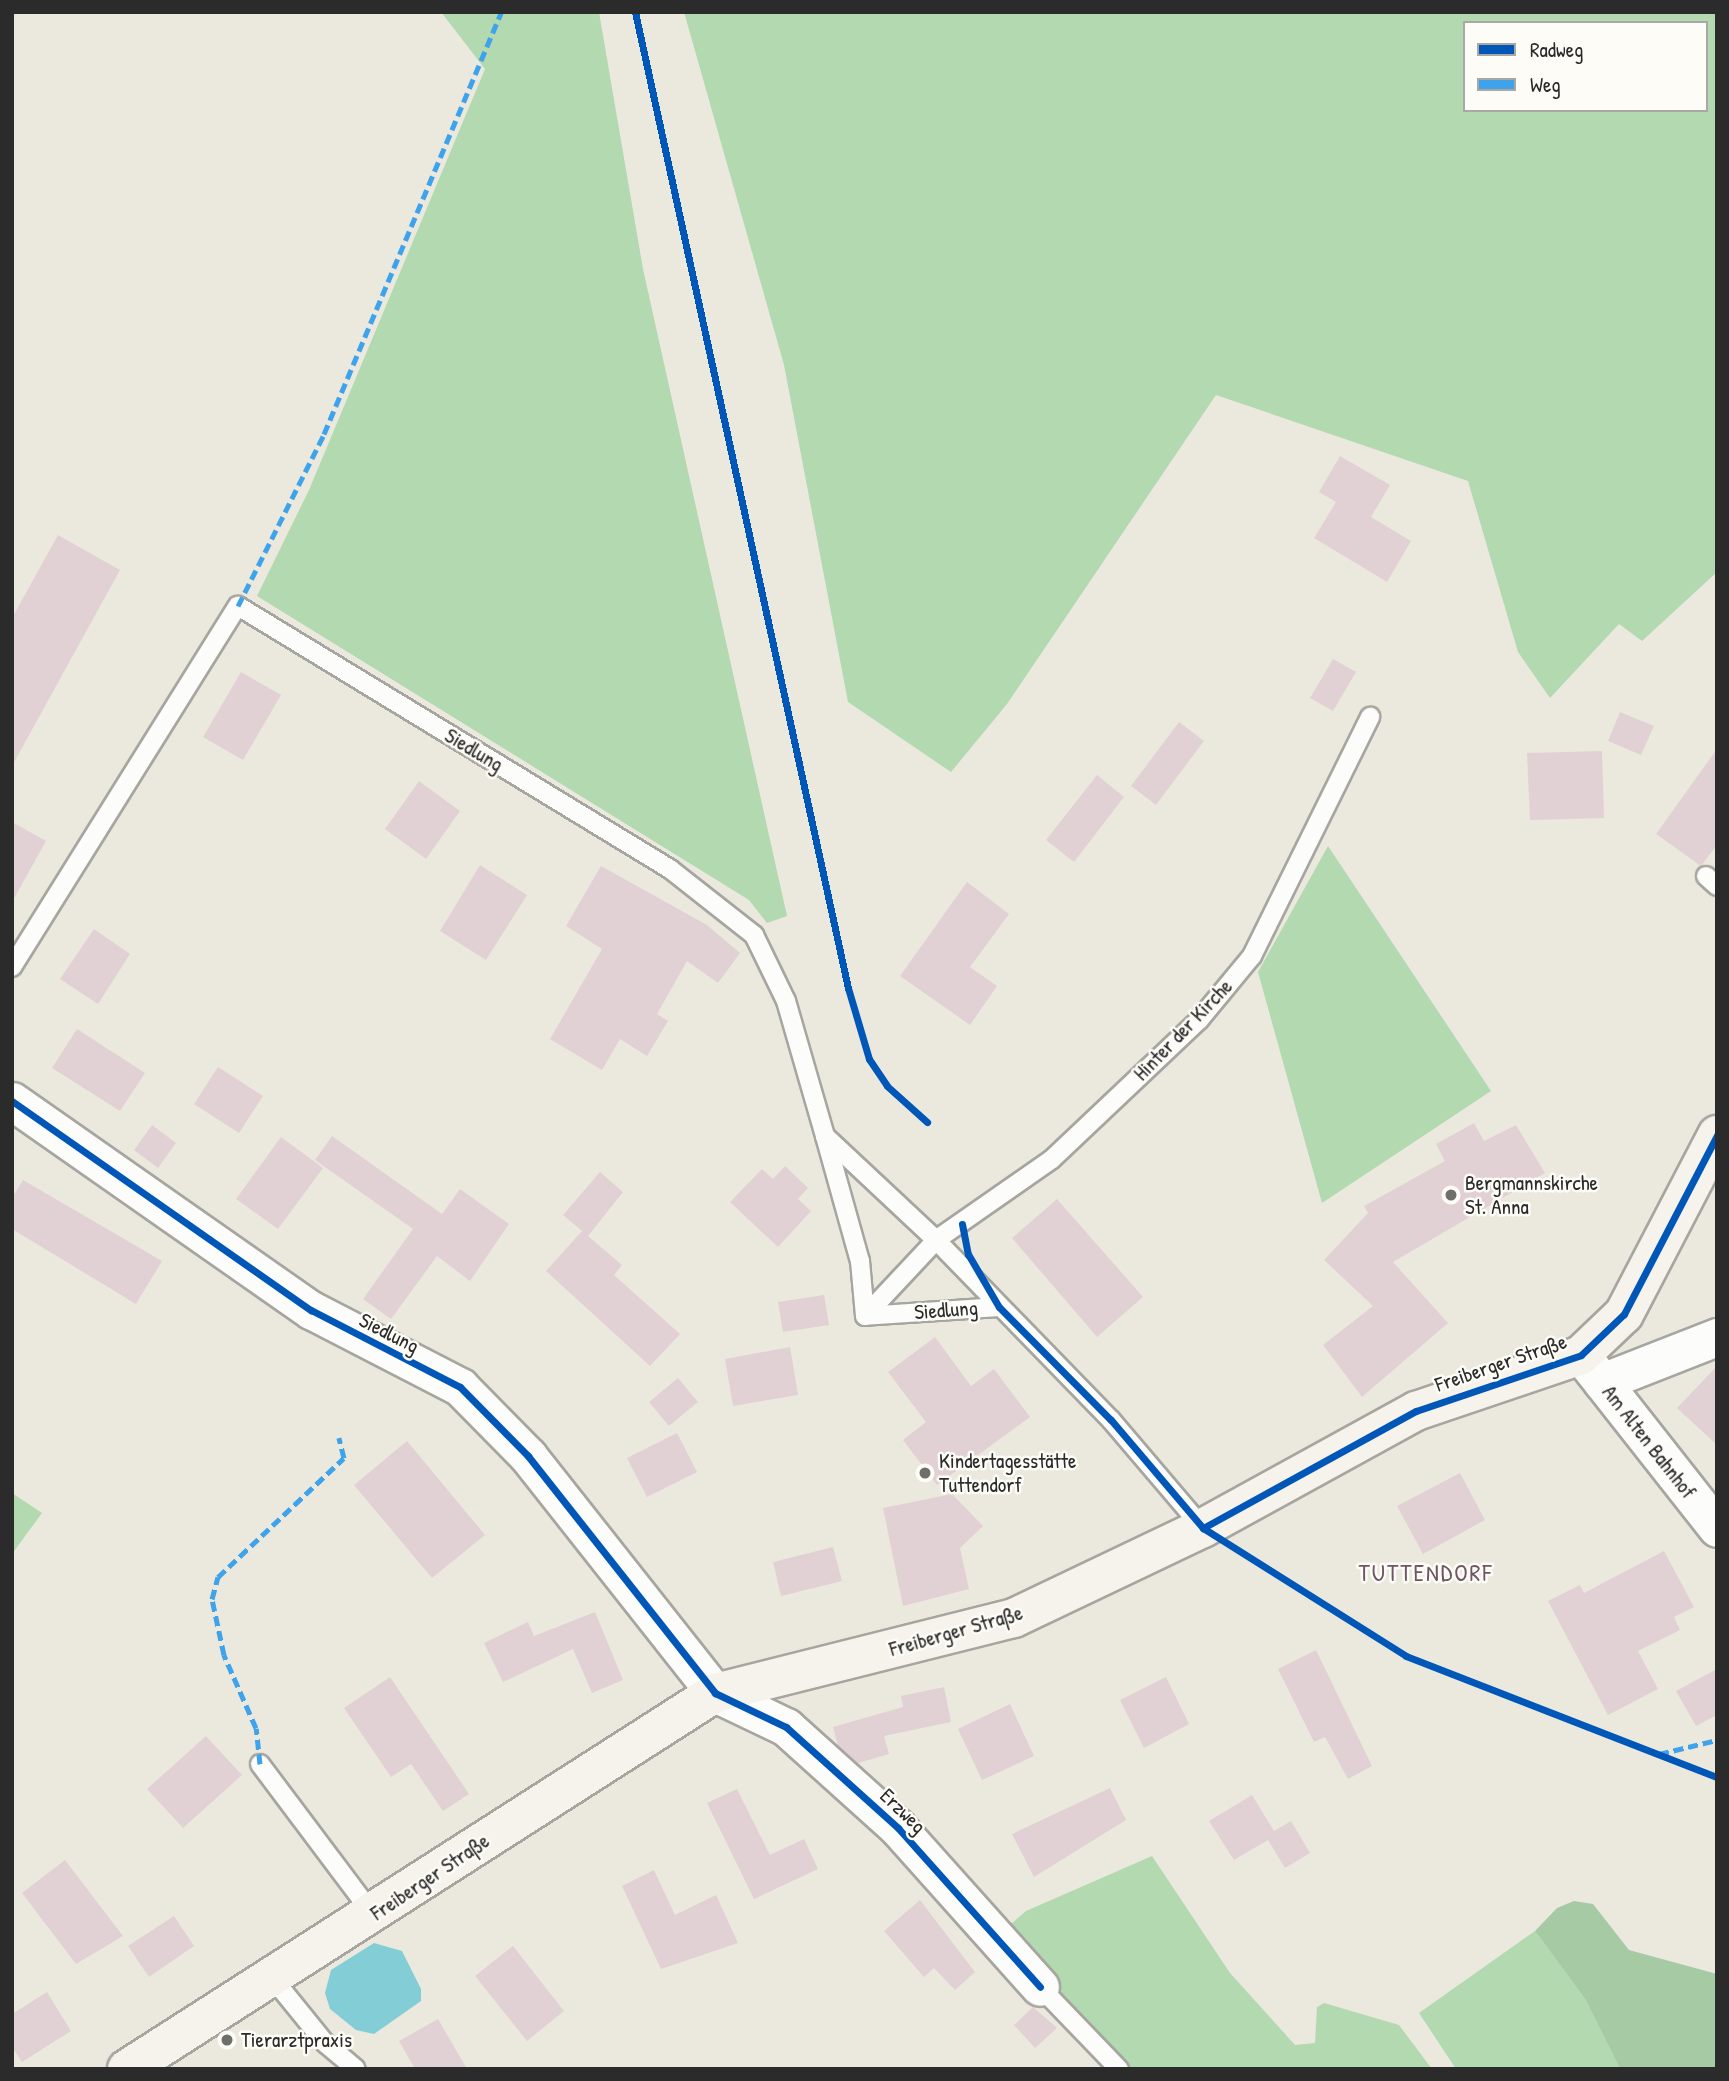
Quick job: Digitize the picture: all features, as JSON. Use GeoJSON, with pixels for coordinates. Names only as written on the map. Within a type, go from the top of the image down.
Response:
{"type":"FeatureCollection","features":[{"type":"Feature","properties":{"kind":"street","name":"Siedlung"},"geometry":{"type":"LineString","coordinates":[[12,1101],[311,1310],[460,1387],[528,1456],[715,1693]]}},
{"type":"Feature","properties":{"kind":"street","name":"Freiberger Straße"},"geometry":{"type":"LineString","coordinates":[[127,2069],[274,1980],[715,1693],[1014,1618],[1203,1528],[1416,1411],[1591,1369],[1624,1314],[1717,1135]]}},
{"type":"Feature","properties":{"kind":"street"},"geometry":{"type":"LineString","coordinates":[[1591,1369],[1717,1337]]}},
{"type":"Feature","properties":{"kind":"street","name":"Am Alten Bahnhof"},"geometry":{"type":"LineString","coordinates":[[1591,1369],[1717,1528]]}},
{"type":"Feature","properties":{"kind":"street","name":"Erzweg"},"geometry":{"type":"LineString","coordinates":[[715,1693],[786,1727],[898,1828],[1040,1987]]}},
{"type":"Feature","properties":{"kind":"lane","name":"Siedlung"},"geometry":{"type":"LineString","coordinates":[[12,967],[238,606],[670,869],[754,935],[786,1001],[825,1136],[936,1240],[999,1307]]}},
{"type":"Feature","properties":{"kind":"lane","name":"Hinter der Kirche"},"geometry":{"type":"LineString","coordinates":[[936,1240],[1052,1159],[1199,1020],[1252,956],[1370,717]]}},
{"type":"Feature","properties":{"kind":"lane"},"geometry":{"type":"LineString","coordinates":[[825,1136],[860,1261],[864,1316]]}},
{"type":"Feature","properties":{"kind":"lane","name":"Siedlung"},"geometry":{"type":"LineString","coordinates":[[864,1316],[936,1240]]}},
{"type":"Feature","properties":{"kind":"lane","name":"Siedlung"},"geometry":{"type":"LineString","coordinates":[[864,1316],[999,1307]]}},
{"type":"Feature","properties":{"kind":"lane"},"geometry":{"type":"LineString","coordinates":[[999,1307],[1203,1528]]}},
{"type":"Feature","properties":{"kind":"lane"},"geometry":{"type":"LineString","coordinates":[[260,1764],[373,1916]]}},
{"type":"Feature","properties":{"kind":"lane"},"geometry":{"type":"LineString","coordinates":[[274,1980],[325,2043],[356,2069]]}},
{"type":"Feature","properties":{"kind":"lane"},"geometry":{"type":"LineString","coordinates":[[1040,1987],[1119,2069]]}},
{"type":"Feature","properties":{"kind":"green space"},"geometry":{"type":"Polygon","coordinates":[[[441,12],[599,12],[643,269],[787,916],[767,923],[749,900],[257,596],[309,490],[485,69],[441,12]]]}},
{"type":"Feature","properties":{"kind":"green space"},"geometry":{"type":"Polygon","coordinates":[[[684,12],[1717,12],[1717,572],[1642,641],[1619,624],[1550,698],[1518,652],[1468,481],[1216,395],[1007,704],[951,772],[848,702],[784,365],[684,12]]]}},
{"type":"Feature","properties":{"kind":"green space"},"geometry":{"type":"Polygon","coordinates":[[[1328,846],[1491,1091],[1322,1203],[1258,972],[1328,846]]]}},
{"type":"Feature","properties":{"kind":"green space"},"geometry":{"type":"Polygon","coordinates":[[[12,1493],[42,1513],[12,1554],[12,1493]]]}},
{"type":"Feature","properties":{"kind":"green space"},"geometry":{"type":"Polygon","coordinates":[[[1152,1856],[1230,1973],[1295,2045],[1315,2043],[1317,2007],[1324,2003],[1399,2025],[1432,2069],[1130,2069],[1033,1971],[1004,1930],[1026,1911],[1152,1856]]]}},
{"type":"Feature","properties":{"kind":"green space"},"geometry":{"type":"Polygon","coordinates":[[[1574,1901],[1593,1904],[1629,1950],[1717,1974],[1717,2069],[1620,2069],[1585,1999],[1535,1931],[1557,1908],[1574,1901]]]}},
{"type":"Feature","properties":{"kind":"green space"},"geometry":{"type":"Polygon","coordinates":[[[1535,1931],[1585,1999],[1620,2069],[1456,2069],[1419,2013],[1535,1931]]]}},
{"type":"Feature","properties":{"kind":"water"},"geometry":{"type":"Polygon","coordinates":[[[374,1943],[402,1951],[421,1989],[421,2001],[374,2034],[356,2030],[330,2009],[325,1993],[331,1970],[374,1943]]]}},
{"type":"Feature","properties":{"kind":"building"},"geometry":{"type":"Polygon","coordinates":[[[1340,456],[1390,485],[1371,517],[1411,541],[1387,582],[1314,538],[1336,502],[1319,492],[1340,456]]]}},
{"type":"Feature","properties":{"kind":"building"},"geometry":{"type":"Polygon","coordinates":[[[58,535],[120,570],[12,766],[12,618],[58,535]]]}},
{"type":"Feature","properties":{"kind":"building"},"geometry":{"type":"Polygon","coordinates":[[[1333,659],[1356,672],[1333,711],[1310,698],[1333,659]]]}},
{"type":"Feature","properties":{"kind":"building"},"geometry":{"type":"Polygon","coordinates":[[[241,672],[281,695],[243,760],[203,737],[241,672]]]}},
{"type":"Feature","properties":{"kind":"building"},"geometry":{"type":"Polygon","coordinates":[[[1620,712],[1654,726],[1641,755],[1608,741],[1620,712]]]}},
{"type":"Feature","properties":{"kind":"building"},"geometry":{"type":"Polygon","coordinates":[[[1179,722],[1204,741],[1156,805],[1131,786],[1179,722]]]}},
{"type":"Feature","properties":{"kind":"building"},"geometry":{"type":"Polygon","coordinates":[[[1717,749],[1717,845],[1701,866],[1656,834],[1717,749]]]}},
{"type":"Feature","properties":{"kind":"building"},"geometry":{"type":"Polygon","coordinates":[[[1602,751],[1604,818],[1530,820],[1527,753],[1602,751]]]}},
{"type":"Feature","properties":{"kind":"building"},"geometry":{"type":"Polygon","coordinates":[[[1097,775],[1124,797],[1074,862],[1046,840],[1097,775]]]}},
{"type":"Feature","properties":{"kind":"building"},"geometry":{"type":"Polygon","coordinates":[[[419,781],[460,811],[426,859],[385,829],[419,781]]]}},
{"type":"Feature","properties":{"kind":"building"},"geometry":{"type":"Polygon","coordinates":[[[12,822],[46,841],[12,902],[12,822]]]}},
{"type":"Feature","properties":{"kind":"building"},"geometry":{"type":"Polygon","coordinates":[[[480,865],[527,895],[486,960],[440,931],[480,865]]]}},
{"type":"Feature","properties":{"kind":"building"},"geometry":{"type":"Polygon","coordinates":[[[601,866],[707,925],[740,953],[718,983],[687,961],[657,1014],[668,1021],[647,1056],[620,1039],[602,1070],[550,1039],[602,949],[566,926],[601,866]]]}},
{"type":"Feature","properties":{"kind":"building"},"geometry":{"type":"Polygon","coordinates":[[[967,882],[1009,914],[970,967],[997,986],[970,1025],[900,976],[967,882]]]}},
{"type":"Feature","properties":{"kind":"building"},"geometry":{"type":"Polygon","coordinates":[[[94,929],[130,954],[98,1004],[60,979],[94,929]]]}},
{"type":"Feature","properties":{"kind":"building"},"geometry":{"type":"Polygon","coordinates":[[[77,1029],[145,1073],[120,1111],[52,1068],[77,1029]]]}},
{"type":"Feature","properties":{"kind":"building"},"geometry":{"type":"Polygon","coordinates":[[[218,1067],[263,1096],[239,1133],[194,1104],[218,1067]]]}},
{"type":"Feature","properties":{"kind":"building"},"geometry":{"type":"Polygon","coordinates":[[[1474,1123],[1484,1141],[1516,1125],[1545,1173],[1393,1262],[1448,1323],[1362,1397],[1323,1345],[1373,1306],[1324,1260],[1368,1213],[1364,1206],[1445,1161],[1436,1144],[1474,1123]]]}},
{"type":"Feature","properties":{"kind":"building"},"geometry":{"type":"Polygon","coordinates":[[[152,1125],[176,1143],[158,1168],[134,1150],[152,1125]]]}},
{"type":"Feature","properties":{"kind":"building"},"geometry":{"type":"Polygon","coordinates":[[[332,1136],[442,1214],[460,1189],[509,1224],[470,1281],[437,1256],[391,1319],[363,1299],[413,1229],[315,1160],[332,1136]]]}},
{"type":"Feature","properties":{"kind":"building"},"geometry":{"type":"Polygon","coordinates":[[[281,1137],[323,1168],[278,1229],[236,1199],[281,1137]]]}},
{"type":"Feature","properties":{"kind":"building"},"geometry":{"type":"Polygon","coordinates":[[[785,1166],[808,1188],[798,1199],[811,1211],[778,1247],[730,1202],[762,1169],[773,1179],[785,1166]]]}},
{"type":"Feature","properties":{"kind":"building"},"geometry":{"type":"Polygon","coordinates":[[[600,1172],[623,1192],[588,1236],[622,1265],[614,1275],[680,1334],[650,1366],[546,1271],[582,1231],[563,1215],[600,1172]]]}},
{"type":"Feature","properties":{"kind":"building"},"geometry":{"type":"Polygon","coordinates":[[[23,1180],[162,1261],[136,1304],[12,1229],[12,1198],[23,1180]]]}},
{"type":"Feature","properties":{"kind":"building"},"geometry":{"type":"Polygon","coordinates":[[[1057,1199],[1143,1297],[1097,1337],[1012,1238],[1057,1199]]]}},
{"type":"Feature","properties":{"kind":"building"},"geometry":{"type":"Polygon","coordinates":[[[824,1295],[829,1325],[783,1332],[778,1302],[824,1295]]]}},
{"type":"Feature","properties":{"kind":"building"},"geometry":{"type":"Polygon","coordinates":[[[935,1337],[971,1386],[994,1369],[1030,1417],[937,1485],[903,1440],[926,1422],[888,1372],[935,1337]]]}},
{"type":"Feature","properties":{"kind":"building"},"geometry":{"type":"Polygon","coordinates":[[[790,1347],[798,1395],[733,1406],[725,1359],[790,1347]]]}},
{"type":"Feature","properties":{"kind":"building"},"geometry":{"type":"Polygon","coordinates":[[[1717,1366],[1717,1445],[1677,1408],[1717,1366]]]}},
{"type":"Feature","properties":{"kind":"building"},"geometry":{"type":"Polygon","coordinates":[[[678,1378],[698,1402],[669,1426],[649,1402],[678,1378]]]}},
{"type":"Feature","properties":{"kind":"building"},"geometry":{"type":"Polygon","coordinates":[[[677,1433],[697,1472],[647,1497],[627,1458],[677,1433]]]}},
{"type":"Feature","properties":{"kind":"building"},"geometry":{"type":"Polygon","coordinates":[[[407,1441],[485,1535],[432,1578],[354,1485],[407,1441]]]}},
{"type":"Feature","properties":{"kind":"building"},"geometry":{"type":"Polygon","coordinates":[[[1460,1473],[1485,1520],[1423,1554],[1397,1506],[1460,1473]]]}},
{"type":"Feature","properties":{"kind":"building"},"geometry":{"type":"Polygon","coordinates":[[[952,1494],[983,1526],[960,1548],[969,1589],[903,1606],[883,1508],[952,1494]]]}},
{"type":"Feature","properties":{"kind":"building"},"geometry":{"type":"Polygon","coordinates":[[[833,1547],[842,1581],[781,1596],[773,1562],[833,1547]]]}},
{"type":"Feature","properties":{"kind":"building"},"geometry":{"type":"Polygon","coordinates":[[[1664,1551],[1694,1607],[1674,1617],[1680,1630],[1638,1651],[1658,1689],[1608,1715],[1548,1601],[1580,1585],[1584,1593],[1664,1551]]]}},
{"type":"Feature","properties":{"kind":"building"},"geometry":{"type":"Polygon","coordinates":[[[595,1612],[623,1680],[592,1693],[573,1649],[503,1682],[484,1643],[528,1622],[534,1636],[595,1612]]]}},
{"type":"Feature","properties":{"kind":"building"},"geometry":{"type":"Polygon","coordinates":[[[1316,1650],[1372,1766],[1348,1779],[1325,1737],[1314,1742],[1278,1669],[1316,1650]]]}},
{"type":"Feature","properties":{"kind":"building"},"geometry":{"type":"Polygon","coordinates":[[[1717,1669],[1717,1715],[1696,1726],[1676,1691],[1717,1669]]]}},
{"type":"Feature","properties":{"kind":"building"},"geometry":{"type":"Polygon","coordinates":[[[390,1677],[469,1794],[443,1811],[411,1764],[391,1777],[344,1708],[390,1677]]]}},
{"type":"Feature","properties":{"kind":"building"},"geometry":{"type":"Polygon","coordinates":[[[1166,1677],[1189,1724],[1144,1748],[1120,1700],[1166,1677]]]}},
{"type":"Feature","properties":{"kind":"building"},"geometry":{"type":"Polygon","coordinates":[[[944,1687],[951,1722],[884,1736],[889,1754],[858,1763],[838,1746],[833,1727],[903,1707],[901,1696],[944,1687]]]}},
{"type":"Feature","properties":{"kind":"building"},"geometry":{"type":"Polygon","coordinates":[[[1010,1704],[1034,1756],[982,1780],[958,1729],[1010,1704]]]}},
{"type":"Feature","properties":{"kind":"building"},"geometry":{"type":"Polygon","coordinates":[[[206,1736],[242,1775],[183,1828],[147,1789],[206,1736]]]}},
{"type":"Feature","properties":{"kind":"building"},"geometry":{"type":"Polygon","coordinates":[[[1110,1788],[1126,1820],[1034,1877],[1012,1834],[1110,1788]]]}},
{"type":"Feature","properties":{"kind":"building"},"geometry":{"type":"Polygon","coordinates":[[[737,1789],[770,1855],[804,1839],[818,1869],[754,1899],[707,1803],[737,1789]]]}},
{"type":"Feature","properties":{"kind":"building"},"geometry":{"type":"Polygon","coordinates":[[[1252,1795],[1274,1831],[1291,1821],[1310,1853],[1285,1868],[1268,1840],[1234,1860],[1209,1821],[1252,1795]]]}},
{"type":"Feature","properties":{"kind":"building"},"geometry":{"type":"Polygon","coordinates":[[[65,1860],[123,1936],[76,1964],[22,1893],[65,1860]]]}},
{"type":"Feature","properties":{"kind":"building"},"geometry":{"type":"Polygon","coordinates":[[[654,1870],[675,1915],[716,1895],[738,1943],[661,1969],[622,1886],[654,1870]]]}},
{"type":"Feature","properties":{"kind":"building"},"geometry":{"type":"Polygon","coordinates":[[[920,1900],[975,1972],[955,1990],[934,1968],[924,1977],[884,1931],[920,1900]]]}},
{"type":"Feature","properties":{"kind":"building"},"geometry":{"type":"Polygon","coordinates":[[[174,1916],[194,1946],[149,1977],[128,1946],[174,1916]]]}},
{"type":"Feature","properties":{"kind":"building"},"geometry":{"type":"Polygon","coordinates":[[[513,1946],[564,2011],[527,2041],[475,1976],[513,1946]]]}},
{"type":"Feature","properties":{"kind":"building"},"geometry":{"type":"Polygon","coordinates":[[[47,1992],[71,2031],[22,2062],[12,2047],[12,2014],[47,1992]]]}},
{"type":"Feature","properties":{"kind":"building"},"geometry":{"type":"Polygon","coordinates":[[[1033,2007],[1057,2028],[1035,2048],[1014,2025],[1033,2007]]]}},
{"type":"Feature","properties":{"kind":"building"},"geometry":{"type":"Polygon","coordinates":[[[438,2019],[467,2069],[415,2069],[399,2041],[438,2019]]]}},
{"type":"Feature","properties":{"kind":"marked path"},"geometry":{"type":"LineString","coordinates":[[238,606],[324,434],[501,12]]}},
{"type":"Feature","properties":{"kind":"marked path"},"geometry":{"type":"LineString","coordinates":[[260,1764],[256,1728],[224,1655],[212,1599],[218,1577],[344,1458],[339,1438]]}},
{"type":"Feature","properties":{"kind":"marked path"},"geometry":{"type":"LineString","coordinates":[[1659,1754],[1717,1740]]}},
{"type":"Feature","properties":{"kind":"cycle path"},"geometry":{"type":"LineString","coordinates":[[635,12],[848,988],[869,1059],[887,1086],[927,1122]]}},
{"type":"Feature","properties":{"kind":"cycle path"},"geometry":{"type":"LineString","coordinates":[[12,1101],[311,1310],[460,1387],[528,1456],[715,1693],[786,1727],[898,1828],[1040,1987]]}},
{"type":"Feature","properties":{"kind":"cycle path"},"geometry":{"type":"LineString","coordinates":[[1203,1528],[1416,1411],[1581,1355],[1624,1314],[1717,1135]]}},
{"type":"Feature","properties":{"kind":"cycle path"},"geometry":{"type":"LineString","coordinates":[[962,1224],[968,1254],[999,1307],[1111,1420],[1203,1528],[1406,1656],[1717,1777]]}},
{"type":"Feature","properties":{"kind":"place","name":"Bergmannskirche St. Anna"},"geometry":{"type":"Point","coordinates":[1451,1195]}},
{"type":"Feature","properties":{"kind":"place","name":"Kindertagesstätte Tuttendorf"},"geometry":{"type":"Point","coordinates":[925,1473]}},
{"type":"Feature","properties":{"kind":"place","name":"Tierarztpraxis"},"geometry":{"type":"Point","coordinates":[227,2040]}},
{"type":"Feature","properties":{"kind":"district","name":"TUTTENDORF"},"geometry":{"type":"Point","coordinates":[1426,1573]}}]}
